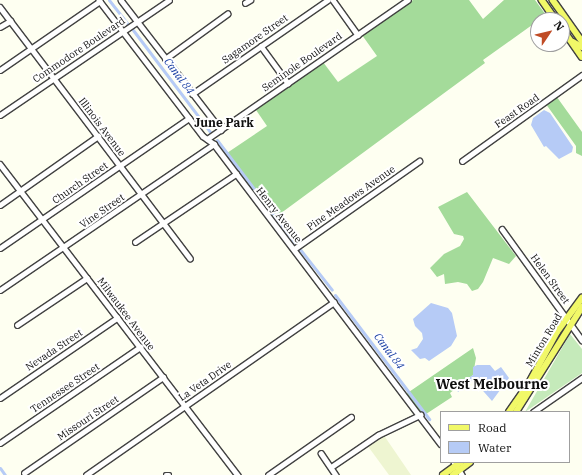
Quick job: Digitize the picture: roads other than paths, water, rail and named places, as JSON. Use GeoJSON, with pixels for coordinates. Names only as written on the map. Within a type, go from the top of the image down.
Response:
{"type":"FeatureCollection","features":[{"type":"Feature","properties":{"kind":"main road"},"geometry":{"type":"LineString","coordinates":[[542,0],[550,12]]}},
{"type":"Feature","properties":{"kind":"main road"},"geometry":{"type":"LineString","coordinates":[[553,0],[582,41]]}},
{"type":"Feature","properties":{"kind":"main road"},"geometry":{"type":"LineString","coordinates":[[570,39],[581,52]]}},
{"type":"Feature","properties":{"kind":"main road","name":"Minton Road"},"geometry":{"type":"LineString","coordinates":[[517,411],[582,298]]}},
{"type":"Feature","properties":{"kind":"main road","name":"Minton Road"},"geometry":{"type":"LineString","coordinates":[[568,321],[582,307]]}},
{"type":"Feature","properties":{"kind":"main road","name":"Minton Road"},"geometry":{"type":"LineString","coordinates":[[510,411],[526,393]]}},
{"type":"Feature","properties":{"kind":"main road"},"geometry":{"type":"LineString","coordinates":[[443,475],[468,463]]}},
{"type":"Feature","properties":{"kind":"main road"},"geometry":{"type":"LineString","coordinates":[[453,475],[458,467]]}},
{"type":"Feature","properties":{"kind":"street"},"geometry":{"type":"LineString","coordinates":[[121,0],[221,130]]}},
{"type":"Feature","properties":{"kind":"street","name":"Commodore Boulevard"},"geometry":{"type":"LineString","coordinates":[[0,115],[168,0]]}},
{"type":"Feature","properties":{"kind":"street"},"geometry":{"type":"LineString","coordinates":[[245,3],[250,0]]}},
{"type":"Feature","properties":{"kind":"street","name":"Sagamore Street"},"geometry":{"type":"LineString","coordinates":[[192,94],[328,0]]}},
{"type":"Feature","properties":{"kind":"street"},"geometry":{"type":"LineString","coordinates":[[333,0],[358,35]]}},
{"type":"Feature","properties":{"kind":"street","name":"Seminole Boulevard"},"geometry":{"type":"LineString","coordinates":[[208,139],[408,0]]}},
{"type":"Feature","properties":{"kind":"street"},"geometry":{"type":"LineString","coordinates":[[0,70],[100,1]]}},
{"type":"Feature","properties":{"kind":"street","name":"Henry Avenue"},"geometry":{"type":"LineString","coordinates":[[100,1],[189,118],[214,144],[440,443]]}},
{"type":"Feature","properties":{"kind":"street","name":"Illinois Avenue"},"geometry":{"type":"LineString","coordinates":[[0,7],[190,258]]}},
{"type":"Feature","properties":{"kind":"street"},"geometry":{"type":"LineString","coordinates":[[165,59],[227,14]]}},
{"type":"Feature","properties":{"kind":"street"},"geometry":{"type":"LineString","coordinates":[[0,27],[10,21]]}},
{"type":"Feature","properties":{"kind":"street"},"geometry":{"type":"LineString","coordinates":[[261,46],[288,83]]}},
{"type":"Feature","properties":{"kind":"street","name":"Feast Road"},"geometry":{"type":"LineString","coordinates":[[462,161],[582,75]]}},
{"type":"Feature","properties":{"kind":"street","name":"Church Street"},"geometry":{"type":"LineString","coordinates":[[0,248],[189,118]]}},
{"type":"Feature","properties":{"kind":"street"},"geometry":{"type":"LineString","coordinates":[[0,205],[98,136]]}},
{"type":"Feature","properties":{"kind":"street","name":"Vine Street"},"geometry":{"type":"LineString","coordinates":[[0,290],[64,248],[214,144]]}},
{"type":"Feature","properties":{"kind":"street","name":"Pine Meadows Avenue"},"geometry":{"type":"LineString","coordinates":[[294,249],[419,161]]}},
{"type":"Feature","properties":{"kind":"street","name":"Milwaukee Avenue"},"geometry":{"type":"LineString","coordinates":[[0,164],[238,475]]}},
{"type":"Feature","properties":{"kind":"street"},"geometry":{"type":"LineString","coordinates":[[135,242],[236,174]]}},
{"type":"Feature","properties":{"kind":"street","name":"Helen Street"},"geometry":{"type":"LineString","coordinates":[[502,229],[582,340]]}},
{"type":"Feature","properties":{"kind":"street"},"geometry":{"type":"LineString","coordinates":[[17,325],[87,278]]}},
{"type":"Feature","properties":{"kind":"street","name":"La Veta Drive"},"geometry":{"type":"LineString","coordinates":[[86,475],[334,302]]}},
{"type":"Feature","properties":{"kind":"street","name":"Nevada Street"},"geometry":{"type":"LineString","coordinates":[[0,398],[117,318]]}},
{"type":"Feature","properties":{"kind":"street","name":"Tennessee Street"},"geometry":{"type":"LineString","coordinates":[[0,443],[140,347]]}},
{"type":"Feature","properties":{"kind":"street","name":"Missouri Street"},"geometry":{"type":"LineString","coordinates":[[24,473],[163,377]]}},
{"type":"Feature","properties":{"kind":"street"},"geometry":{"type":"LineString","coordinates":[[534,411],[582,378]]}},
{"type":"Feature","properties":{"kind":"street"},"geometry":{"type":"LineString","coordinates":[[331,467],[378,434],[420,415]]}},
{"type":"Feature","properties":{"kind":"street"},"geometry":{"type":"LineString","coordinates":[[268,475],[351,417]]}},
{"type":"Feature","properties":{"kind":"street"},"geometry":{"type":"LineString","coordinates":[[321,453],[336,475]]}},
{"type":"Feature","properties":{"kind":"water"},"geometry":{"type":"Polygon","coordinates":[[[544,110],[550,113],[573,147],[572,152],[559,159],[546,146],[544,147],[531,125],[533,118],[544,110]]]}},
{"type":"Feature","properties":{"kind":"water"},"geometry":{"type":"Polygon","coordinates":[[[431,303],[448,308],[452,313],[457,336],[451,346],[429,361],[425,358],[420,359],[411,350],[417,348],[423,339],[422,333],[415,326],[413,319],[431,303]]]}},
{"type":"Feature","properties":{"kind":"water"},"geometry":{"type":"Polygon","coordinates":[[[477,365],[490,365],[495,371],[501,367],[509,378],[492,401],[476,383],[471,381],[458,392],[457,390],[459,384],[473,375],[473,367],[477,365]]]}},
{"type":"Feature","properties":{"kind":"waterway","name":"Canal 84"},"geometry":{"type":"LineString","coordinates":[[109,0],[128,24]]}},
{"type":"Feature","properties":{"kind":"waterway","name":"Canal 84"},"geometry":{"type":"LineString","coordinates":[[133,30],[211,133]]}},
{"type":"Feature","properties":{"kind":"waterway","name":"Canal 84"},"geometry":{"type":"LineString","coordinates":[[217,140],[296,244]]}},
{"type":"Feature","properties":{"kind":"waterway","name":"Canal 84"},"geometry":{"type":"LineString","coordinates":[[299,248],[332,290]]}},
{"type":"Feature","properties":{"kind":"waterway","name":"Canal 84"},"geometry":{"type":"LineString","coordinates":[[335,295],[429,419]]}},
{"type":"Feature","properties":{"kind":"waterway"},"geometry":{"type":"LineString","coordinates":[[0,468],[5,475]]}},
{"type":"Feature","properties":{"kind":"district","name":"June Park"},"geometry":{"type":"Point","coordinates":[224,123]}},
{"type":"Feature","properties":{"kind":"district","name":"West Melbourne"},"geometry":{"type":"Point","coordinates":[492,384]}}]}
